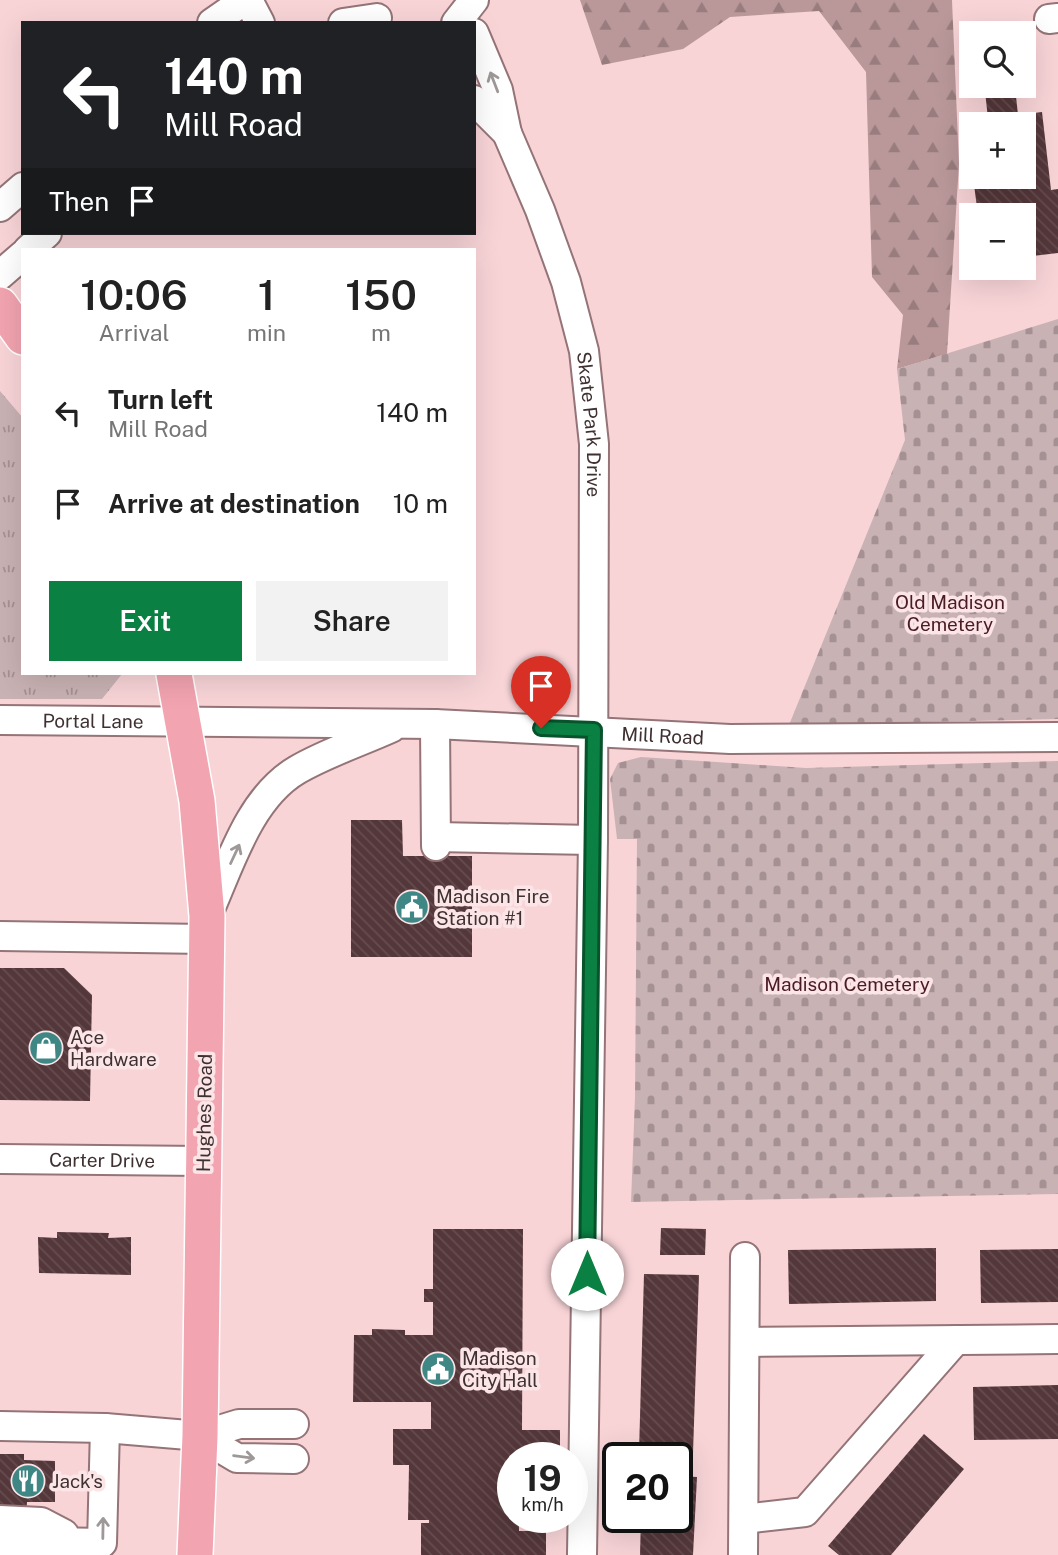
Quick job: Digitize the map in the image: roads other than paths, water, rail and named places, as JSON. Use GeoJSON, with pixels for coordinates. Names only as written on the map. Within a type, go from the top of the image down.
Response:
{"type":"FeatureCollection","features":[{"type":"Feature","properties":{"kind":"main road"},"geometry":{"type":"LineString","coordinates":[[0,305],[21,334]]}},
{"type":"Feature","properties":{"kind":"main road","name":"Hughes Road"},"geometry":{"type":"LineString","coordinates":[[174,675],[197,802],[206,927],[200,1436],[195,1555]]}},
{"type":"Feature","properties":{"kind":"street"},"geometry":{"type":"LineString","coordinates":[[215,21],[246,0],[259,21]]}},
{"type":"Feature","properties":{"kind":"street"},"geometry":{"type":"LineString","coordinates":[[350,21],[374,14]]}},
{"type":"Feature","properties":{"kind":"street","name":"Skate Park Drive"},"geometry":{"type":"LineString","coordinates":[[476,37],[498,90],[507,134],[540,209],[566,282],[584,351],[594,444],[593,840],[582,1555]]}},
{"type":"Feature","properties":{"kind":"street","name":"Skate Park Drive"},"geometry":{"type":"LineString","coordinates":[[476,102],[507,134]]}},
{"type":"Feature","properties":{"kind":"street"},"geometry":{"type":"LineString","coordinates":[[0,207],[21,189]]}},
{"type":"Feature","properties":{"kind":"street"},"geometry":{"type":"LineString","coordinates":[[30,248],[45,235]]}},
{"type":"Feature","properties":{"kind":"street"},"geometry":{"type":"LineString","coordinates":[[0,275],[21,257]]}},
{"type":"Feature","properties":{"kind":"street","name":"Portal Lane"},"geometry":{"type":"LineString","coordinates":[[0,720],[184,721]]}},
{"type":"Feature","properties":{"kind":"street","name":"Mill Road"},"geometry":{"type":"LineString","coordinates":[[184,721],[435,724],[730,739],[1058,737]]}},
{"type":"Feature","properties":{"kind":"street"},"geometry":{"type":"LineString","coordinates":[[0,936],[206,927],[252,819],[266,797],[295,771],[401,723]]}},
{"type":"Feature","properties":{"kind":"street"},"geometry":{"type":"LineString","coordinates":[[435,724],[436,841],[593,840]]}},
{"type":"Feature","properties":{"kind":"street","name":"Carter Drive"},"geometry":{"type":"LineString","coordinates":[[0,1159],[203,1161]]}},
{"type":"Feature","properties":{"kind":"street"},"geometry":{"type":"LineString","coordinates":[[743,1555],[745,1258]]}},
{"type":"Feature","properties":{"kind":"street"},"geometry":{"type":"LineString","coordinates":[[745,1342],[1058,1339]]}},
{"type":"Feature","properties":{"kind":"street"},"geometry":{"type":"LineString","coordinates":[[744,1519],[805,1512],[956,1340]]}},
{"type":"Feature","properties":{"kind":"street"},"geometry":{"type":"LineString","coordinates":[[0,1426],[105,1429],[200,1436],[239,1424],[294,1424]]}},
{"type":"Feature","properties":{"kind":"street"},"geometry":{"type":"LineString","coordinates":[[0,1438],[44,1436],[61,1427]]}},
{"type":"Feature","properties":{"kind":"street"},"geometry":{"type":"LineString","coordinates":[[0,1541],[102,1543],[105,1429]]}},
{"type":"Feature","properties":{"kind":"street"},"geometry":{"type":"LineString","coordinates":[[200,1436],[237,1458],[294,1459]]}},
{"type":"Feature","properties":{"kind":"street"},"geometry":{"type":"LineString","coordinates":[[0,1520],[41,1522],[64,1534],[67,1543]]}},
{"type":"Feature","properties":{"kind":"place","name":"Madison Fire Station #1"},"geometry":{"type":"Point","coordinates":[412,907]}},
{"type":"Feature","properties":{"kind":"place","name":"Ace Hardware"},"geometry":{"type":"Point","coordinates":[46,1048]}},
{"type":"Feature","properties":{"kind":"place","name":"Madison City Hall"},"geometry":{"type":"Point","coordinates":[438,1369]}},
{"type":"Feature","properties":{"kind":"place","name":"Jack's"},"geometry":{"type":"Point","coordinates":[28,1481]}},
{"type":"Feature","properties":{"kind":"park label","name":"Old Madison Cemetery"},"geometry":{"type":"Point","coordinates":[950,613]}},
{"type":"Feature","properties":{"kind":"park label","name":"Madison Cemetery"},"geometry":{"type":"Point","coordinates":[847,984]}}]}
